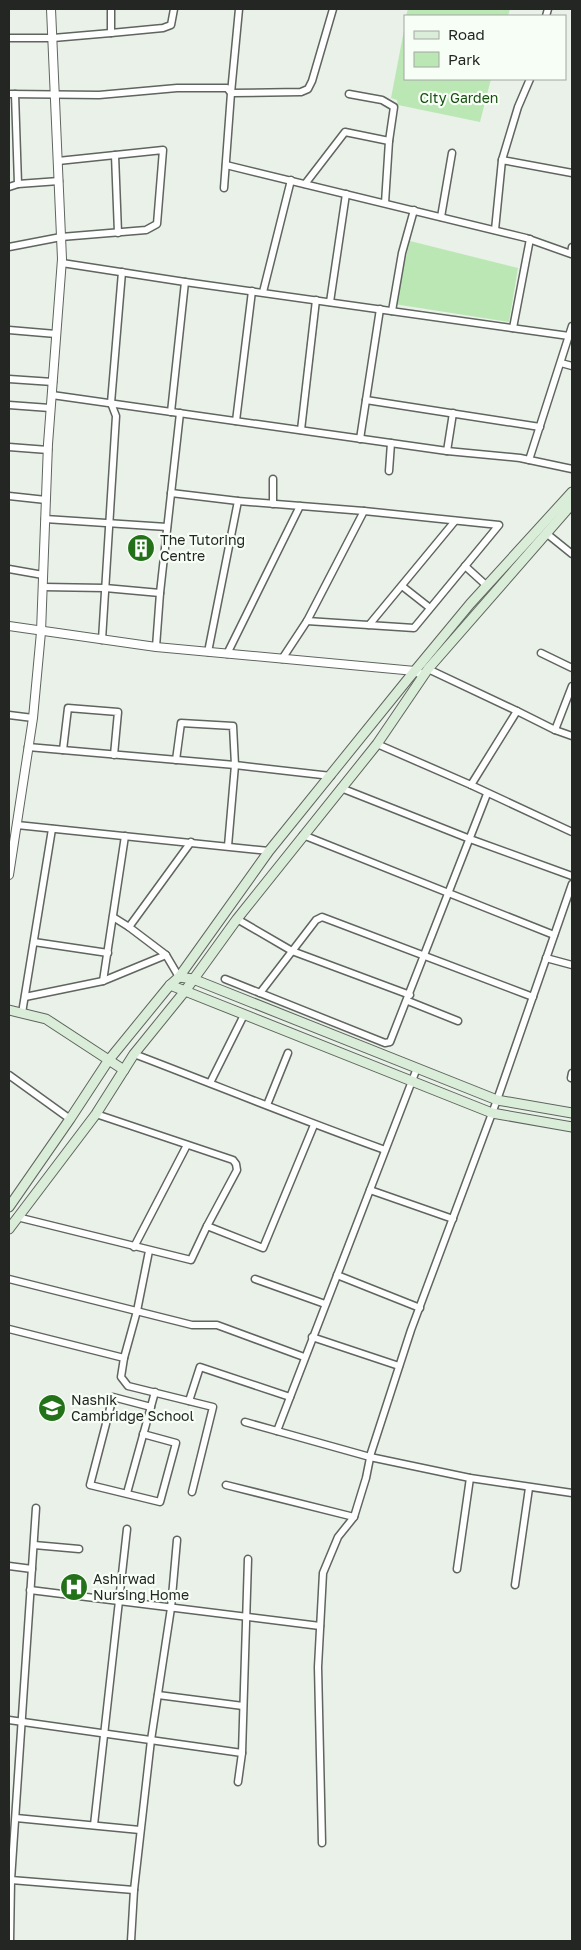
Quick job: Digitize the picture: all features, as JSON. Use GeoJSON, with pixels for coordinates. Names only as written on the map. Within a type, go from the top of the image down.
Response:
{"type":"FeatureCollection","features":[{"type":"Feature","properties":{"kind":"main road"},"geometry":{"type":"LineString","coordinates":[[9,1207],[108,1061],[170,985],[179,977],[269,851],[415,671],[487,586],[572,492]]}},
{"type":"Feature","properties":{"kind":"main road"},"geometry":{"type":"LineString","coordinates":[[9,1229],[96,1114],[134,1054],[185,991],[237,919],[377,744],[426,672],[572,504]]}},
{"type":"Feature","properties":{"kind":"main road"},"geometry":{"type":"LineString","coordinates":[[179,977],[193,979],[497,1100],[572,1114]]}},
{"type":"Feature","properties":{"kind":"main road"},"geometry":{"type":"LineString","coordinates":[[170,985],[492,1113],[572,1127]]}},
{"type":"Feature","properties":{"kind":"main road"},"geometry":{"type":"LineString","coordinates":[[9,1010],[46,1019],[124,1070]]}},
{"type":"Feature","properties":{"kind":"street"},"geometry":{"type":"LineString","coordinates":[[9,874],[33,718],[41,632],[50,408],[62,263],[51,9]]}},
{"type":"Feature","properties":{"kind":"street"},"geometry":{"type":"LineString","coordinates":[[111,9],[111,33]]}},
{"type":"Feature","properties":{"kind":"street"},"geometry":{"type":"LineString","coordinates":[[9,38],[53,38],[162,28],[171,25],[174,9]]}},
{"type":"Feature","properties":{"kind":"street"},"geometry":{"type":"LineString","coordinates":[[224,188],[239,9]]}},
{"type":"Feature","properties":{"kind":"street"},"geometry":{"type":"LineString","coordinates":[[18,184],[12,94],[99,95],[177,88],[227,88],[232,93],[301,92],[308,89],[312,81],[333,9]]}},
{"type":"Feature","properties":{"kind":"street"},"geometry":{"type":"LineString","coordinates":[[495,230],[502,160],[512,124],[530,80]]}},
{"type":"Feature","properties":{"kind":"street"},"geometry":{"type":"LineString","coordinates":[[349,94],[382,100],[394,107],[389,141],[385,203]]}},
{"type":"Feature","properties":{"kind":"street"},"geometry":{"type":"LineString","coordinates":[[306,184],[345,132],[389,141]]}},
{"type":"Feature","properties":{"kind":"street"},"geometry":{"type":"LineString","coordinates":[[9,247],[61,238],[146,230],[156,224],[163,150],[58,161]]}},
{"type":"Feature","properties":{"kind":"street"},"geometry":{"type":"LineString","coordinates":[[441,217],[452,153]]}},
{"type":"Feature","properties":{"kind":"street"},"geometry":{"type":"LineString","coordinates":[[115,155],[118,233]]}},
{"type":"Feature","properties":{"kind":"street"},"geometry":{"type":"LineString","coordinates":[[502,160],[572,173]]}},
{"type":"Feature","properties":{"kind":"street"},"geometry":{"type":"LineString","coordinates":[[226,165],[530,239],[571,254],[572,247]]}},
{"type":"Feature","properties":{"kind":"street"},"geometry":{"type":"LineString","coordinates":[[263,292],[291,180]]}},
{"type":"Feature","properties":{"kind":"street"},"geometry":{"type":"LineString","coordinates":[[9,187],[18,184],[59,181]]}},
{"type":"Feature","properties":{"kind":"street"},"geometry":{"type":"LineString","coordinates":[[330,302],[346,194]]}},
{"type":"Feature","properties":{"kind":"street"},"geometry":{"type":"LineString","coordinates":[[392,311],[402,253],[414,210]]}},
{"type":"Feature","properties":{"kind":"street"},"geometry":{"type":"LineString","coordinates":[[512,328],[530,239]]}},
{"type":"Feature","properties":{"kind":"street"},"geometry":{"type":"LineString","coordinates":[[62,263],[569,336]]}},
{"type":"Feature","properties":{"kind":"street"},"geometry":{"type":"LineString","coordinates":[[102,640],[116,416],[111,403],[122,272]]}},
{"type":"Feature","properties":{"kind":"street"},"geometry":{"type":"LineString","coordinates":[[171,412],[185,282]]}},
{"type":"Feature","properties":{"kind":"street"},"geometry":{"type":"LineString","coordinates":[[236,421],[252,290]]}},
{"type":"Feature","properties":{"kind":"street"},"geometry":{"type":"LineString","coordinates":[[301,430],[316,300]]}},
{"type":"Feature","properties":{"kind":"street"},"geometry":{"type":"LineString","coordinates":[[360,439],[380,309]]}},
{"type":"Feature","properties":{"kind":"street"},"geometry":{"type":"LineString","coordinates":[[529,460],[572,326]]}},
{"type":"Feature","properties":{"kind":"street"},"geometry":{"type":"LineString","coordinates":[[9,330],[56,334]]}},
{"type":"Feature","properties":{"kind":"street"},"geometry":{"type":"LineString","coordinates":[[561,363],[572,366]]}},
{"type":"Feature","properties":{"kind":"street"},"geometry":{"type":"LineString","coordinates":[[9,379],[53,382]]}},
{"type":"Feature","properties":{"kind":"street"},"geometry":{"type":"LineString","coordinates":[[52,395],[448,452],[529,460],[572,469]]}},
{"type":"Feature","properties":{"kind":"street"},"geometry":{"type":"LineString","coordinates":[[366,400],[540,427]]}},
{"type":"Feature","properties":{"kind":"street"},"geometry":{"type":"LineString","coordinates":[[9,405],[50,408]]}},
{"type":"Feature","properties":{"kind":"street"},"geometry":{"type":"LineString","coordinates":[[156,647],[160,593],[180,413]]}},
{"type":"Feature","properties":{"kind":"street"},"geometry":{"type":"LineString","coordinates":[[448,452],[452,413]]}},
{"type":"Feature","properties":{"kind":"street"},"geometry":{"type":"LineString","coordinates":[[389,471],[391,443]]}},
{"type":"Feature","properties":{"kind":"street"},"geometry":{"type":"LineString","coordinates":[[9,447],[48,450]]}},
{"type":"Feature","properties":{"kind":"street"},"geometry":{"type":"LineString","coordinates":[[273,479],[273,504]]}},
{"type":"Feature","properties":{"kind":"street"},"geometry":{"type":"LineString","coordinates":[[171,493],[499,525],[414,628],[307,621]]}},
{"type":"Feature","properties":{"kind":"street"},"geometry":{"type":"LineString","coordinates":[[9,496],[46,500]]}},
{"type":"Feature","properties":{"kind":"street"},"geometry":{"type":"LineString","coordinates":[[208,652],[238,501]]}},
{"type":"Feature","properties":{"kind":"street"},"geometry":{"type":"LineString","coordinates":[[227,654],[300,506]]}},
{"type":"Feature","properties":{"kind":"street"},"geometry":{"type":"LineString","coordinates":[[282,659],[307,621],[364,511]]}},
{"type":"Feature","properties":{"kind":"street"},"geometry":{"type":"LineString","coordinates":[[45,519],[167,527]]}},
{"type":"Feature","properties":{"kind":"street"},"geometry":{"type":"LineString","coordinates":[[369,625],[455,521]]}},
{"type":"Feature","properties":{"kind":"street"},"geometry":{"type":"LineString","coordinates":[[546,533],[572,554]]}},
{"type":"Feature","properties":{"kind":"street"},"geometry":{"type":"LineString","coordinates":[[465,566],[487,586]]}},
{"type":"Feature","properties":{"kind":"street"},"geometry":{"type":"LineString","coordinates":[[9,569],[43,575]]}},
{"type":"Feature","properties":{"kind":"street"},"geometry":{"type":"LineString","coordinates":[[43,586],[104,588],[160,593]]}},
{"type":"Feature","properties":{"kind":"street"},"geometry":{"type":"LineString","coordinates":[[402,586],[430,608]]}},
{"type":"Feature","properties":{"kind":"street"},"geometry":{"type":"LineString","coordinates":[[9,626],[156,647],[426,672],[572,736]]}},
{"type":"Feature","properties":{"kind":"street"},"geometry":{"type":"LineString","coordinates":[[541,653],[572,668]]}},
{"type":"Feature","properties":{"kind":"street"},"geometry":{"type":"LineString","coordinates":[[555,730],[572,686]]}},
{"type":"Feature","properties":{"kind":"street"},"geometry":{"type":"LineString","coordinates":[[63,750],[68,708],[118,712],[114,754]]}},
{"type":"Feature","properties":{"kind":"street"},"geometry":{"type":"LineString","coordinates":[[471,785],[517,711]]}},
{"type":"Feature","properties":{"kind":"street"},"geometry":{"type":"LineString","coordinates":[[9,715],[33,718]]}},
{"type":"Feature","properties":{"kind":"street"},"geometry":{"type":"LineString","coordinates":[[176,760],[180,723],[233,726],[235,764],[228,846]]}},
{"type":"Feature","properties":{"kind":"street"},"geometry":{"type":"LineString","coordinates":[[377,744],[572,832]]}},
{"type":"Feature","properties":{"kind":"street"},"geometry":{"type":"LineString","coordinates":[[28,746],[235,764],[331,776]]}},
{"type":"Feature","properties":{"kind":"street"},"geometry":{"type":"LineString","coordinates":[[341,788],[470,839],[572,876]]}},
{"type":"Feature","properties":{"kind":"street"},"geometry":{"type":"LineString","coordinates":[[225,979],[388,1043],[392,1041],[487,794]]}},
{"type":"Feature","properties":{"kind":"street"},"geometry":{"type":"LineString","coordinates":[[17,825],[269,851]]}},
{"type":"Feature","properties":{"kind":"street"},"geometry":{"type":"LineString","coordinates":[[22,1012],[52,829]]}},
{"type":"Feature","properties":{"kind":"street"},"geometry":{"type":"LineString","coordinates":[[303,835],[554,935]]}},
{"type":"Feature","properties":{"kind":"street"},"geometry":{"type":"LineString","coordinates":[[103,981],[125,836]]}},
{"type":"Feature","properties":{"kind":"street"},"geometry":{"type":"LineString","coordinates":[[129,927],[191,842]]}},
{"type":"Feature","properties":{"kind":"street"},"geometry":{"type":"LineString","coordinates":[[322,1842],[318,1667],[323,1573],[338,1537],[354,1517],[370,1457],[400,1366],[497,1100],[572,884]]}},
{"type":"Feature","properties":{"kind":"street"},"geometry":{"type":"LineString","coordinates":[[113,917],[166,955],[179,977]]}},
{"type":"Feature","properties":{"kind":"street"},"geometry":{"type":"LineString","coordinates":[[260,993],[316,920],[322,917],[533,997]]}},
{"type":"Feature","properties":{"kind":"street"},"geometry":{"type":"LineString","coordinates":[[237,919],[292,951],[409,998],[458,1021]]}},
{"type":"Feature","properties":{"kind":"street"},"geometry":{"type":"LineString","coordinates":[[34,942],[108,953]]}},
{"type":"Feature","properties":{"kind":"street"},"geometry":{"type":"LineString","coordinates":[[24,997],[103,981],[166,955]]}},
{"type":"Feature","properties":{"kind":"street"},"geometry":{"type":"LineString","coordinates":[[546,958],[572,965]]}},
{"type":"Feature","properties":{"kind":"street"},"geometry":{"type":"LineString","coordinates":[[210,1082],[244,1015]]}},
{"type":"Feature","properties":{"kind":"street"},"geometry":{"type":"LineString","coordinates":[[268,1105],[288,1053]]}},
{"type":"Feature","properties":{"kind":"street"},"geometry":{"type":"LineString","coordinates":[[134,1054],[210,1082],[314,1125],[385,1150]]}},
{"type":"Feature","properties":{"kind":"street"},"geometry":{"type":"LineString","coordinates":[[277,1431],[417,1068]]}},
{"type":"Feature","properties":{"kind":"street"},"geometry":{"type":"LineString","coordinates":[[9,1076],[70,1119]]}},
{"type":"Feature","properties":{"kind":"street"},"geometry":{"type":"LineString","coordinates":[[17,1216],[149,1251],[191,1260],[237,1170],[236,1164],[232,1160],[96,1114]]}},
{"type":"Feature","properties":{"kind":"street"},"geometry":{"type":"LineString","coordinates":[[207,1226],[263,1248],[314,1125]]}},
{"type":"Feature","properties":{"kind":"street"},"geometry":{"type":"LineString","coordinates":[[134,1247],[188,1145]]}},
{"type":"Feature","properties":{"kind":"street"},"geometry":{"type":"LineString","coordinates":[[370,1190],[453,1219]]}},
{"type":"Feature","properties":{"kind":"street"},"geometry":{"type":"LineString","coordinates":[[149,1251],[121,1378],[128,1386],[213,1407],[192,1492]]}},
{"type":"Feature","properties":{"kind":"street"},"geometry":{"type":"LineString","coordinates":[[337,1275],[420,1308]]}},
{"type":"Feature","properties":{"kind":"street"},"geometry":{"type":"LineString","coordinates":[[9,1279],[192,1325],[217,1325],[304,1357]]}},
{"type":"Feature","properties":{"kind":"street"},"geometry":{"type":"LineString","coordinates":[[255,1279],[325,1304]]}},
{"type":"Feature","properties":{"kind":"street"},"geometry":{"type":"LineString","coordinates":[[9,1329],[124,1358]]}},
{"type":"Feature","properties":{"kind":"street"},"geometry":{"type":"LineString","coordinates":[[312,1337],[400,1366]]}},
{"type":"Feature","properties":{"kind":"street"},"geometry":{"type":"LineString","coordinates":[[189,1401],[200,1367],[290,1396]]}},
{"type":"Feature","properties":{"kind":"street"},"geometry":{"type":"LineString","coordinates":[[127,1494],[155,1392]]}},
{"type":"Feature","properties":{"kind":"street"},"geometry":{"type":"LineString","coordinates":[[143,1434],[176,1443],[160,1502],[90,1485],[113,1397],[151,1407]]}},
{"type":"Feature","properties":{"kind":"street"},"geometry":{"type":"LineString","coordinates":[[245,1422],[370,1457],[470,1478],[572,1493]]}},
{"type":"Feature","properties":{"kind":"street"},"geometry":{"type":"LineString","coordinates":[[457,1569],[470,1478]]}},
{"type":"Feature","properties":{"kind":"street"},"geometry":{"type":"LineString","coordinates":[[226,1484],[354,1517]]}},
{"type":"Feature","properties":{"kind":"street"},"geometry":{"type":"LineString","coordinates":[[515,1585],[528,1488]]}},
{"type":"Feature","properties":{"kind":"street"},"geometry":{"type":"LineString","coordinates":[[10,1941],[11,1880],[36,1508]]}},
{"type":"Feature","properties":{"kind":"street"},"geometry":{"type":"LineString","coordinates":[[94,1825],[127,1529]]}},
{"type":"Feature","properties":{"kind":"street"},"geometry":{"type":"LineString","coordinates":[[131,1941],[140,1830],[151,1740],[171,1608],[177,1540]]}},
{"type":"Feature","properties":{"kind":"street"},"geometry":{"type":"LineString","coordinates":[[34,1545],[79,1549]]}},
{"type":"Feature","properties":{"kind":"street"},"geometry":{"type":"LineString","coordinates":[[238,1782],[242,1754],[248,1559]]}},
{"type":"Feature","properties":{"kind":"street"},"geometry":{"type":"LineString","coordinates":[[9,1566],[32,1569]]}},
{"type":"Feature","properties":{"kind":"street"},"geometry":{"type":"LineString","coordinates":[[30,1590],[320,1626]]}},
{"type":"Feature","properties":{"kind":"street"},"geometry":{"type":"LineString","coordinates":[[158,1695],[243,1706]]}},
{"type":"Feature","properties":{"kind":"street"},"geometry":{"type":"LineString","coordinates":[[9,1720],[242,1754]]}},
{"type":"Feature","properties":{"kind":"street"},"geometry":{"type":"LineString","coordinates":[[16,1818],[140,1830]]}},
{"type":"Feature","properties":{"kind":"street"},"geometry":{"type":"LineString","coordinates":[[11,1880],[134,1890]]}},
{"type":"Feature","properties":{"kind":"green space"},"geometry":{"type":"Polygon","coordinates":[[[408,9],[510,9],[508,15],[406,15],[408,9]]]}},
{"type":"Feature","properties":{"kind":"green space","name":"City Garden"},"geometry":{"type":"Polygon","coordinates":[[[404,30],[404,80],[491,80],[480,122],[398,105],[397,100],[391,98],[404,30]]]}},
{"type":"Feature","properties":{"kind":"green space"},"geometry":{"type":"Polygon","coordinates":[[[410,241],[518,268],[509,322],[394,304],[410,241]]]}},
{"type":"Feature","properties":{"kind":"place","name":"The Tutoring Centre"},"geometry":{"type":"Point","coordinates":[141,548]}},
{"type":"Feature","properties":{"kind":"place","name":"Nashik Cambridge School"},"geometry":{"type":"Point","coordinates":[52,1408]}},
{"type":"Feature","properties":{"kind":"place","name":"Ashirwad Nursing Home"},"geometry":{"type":"Point","coordinates":[74,1587]}}]}
